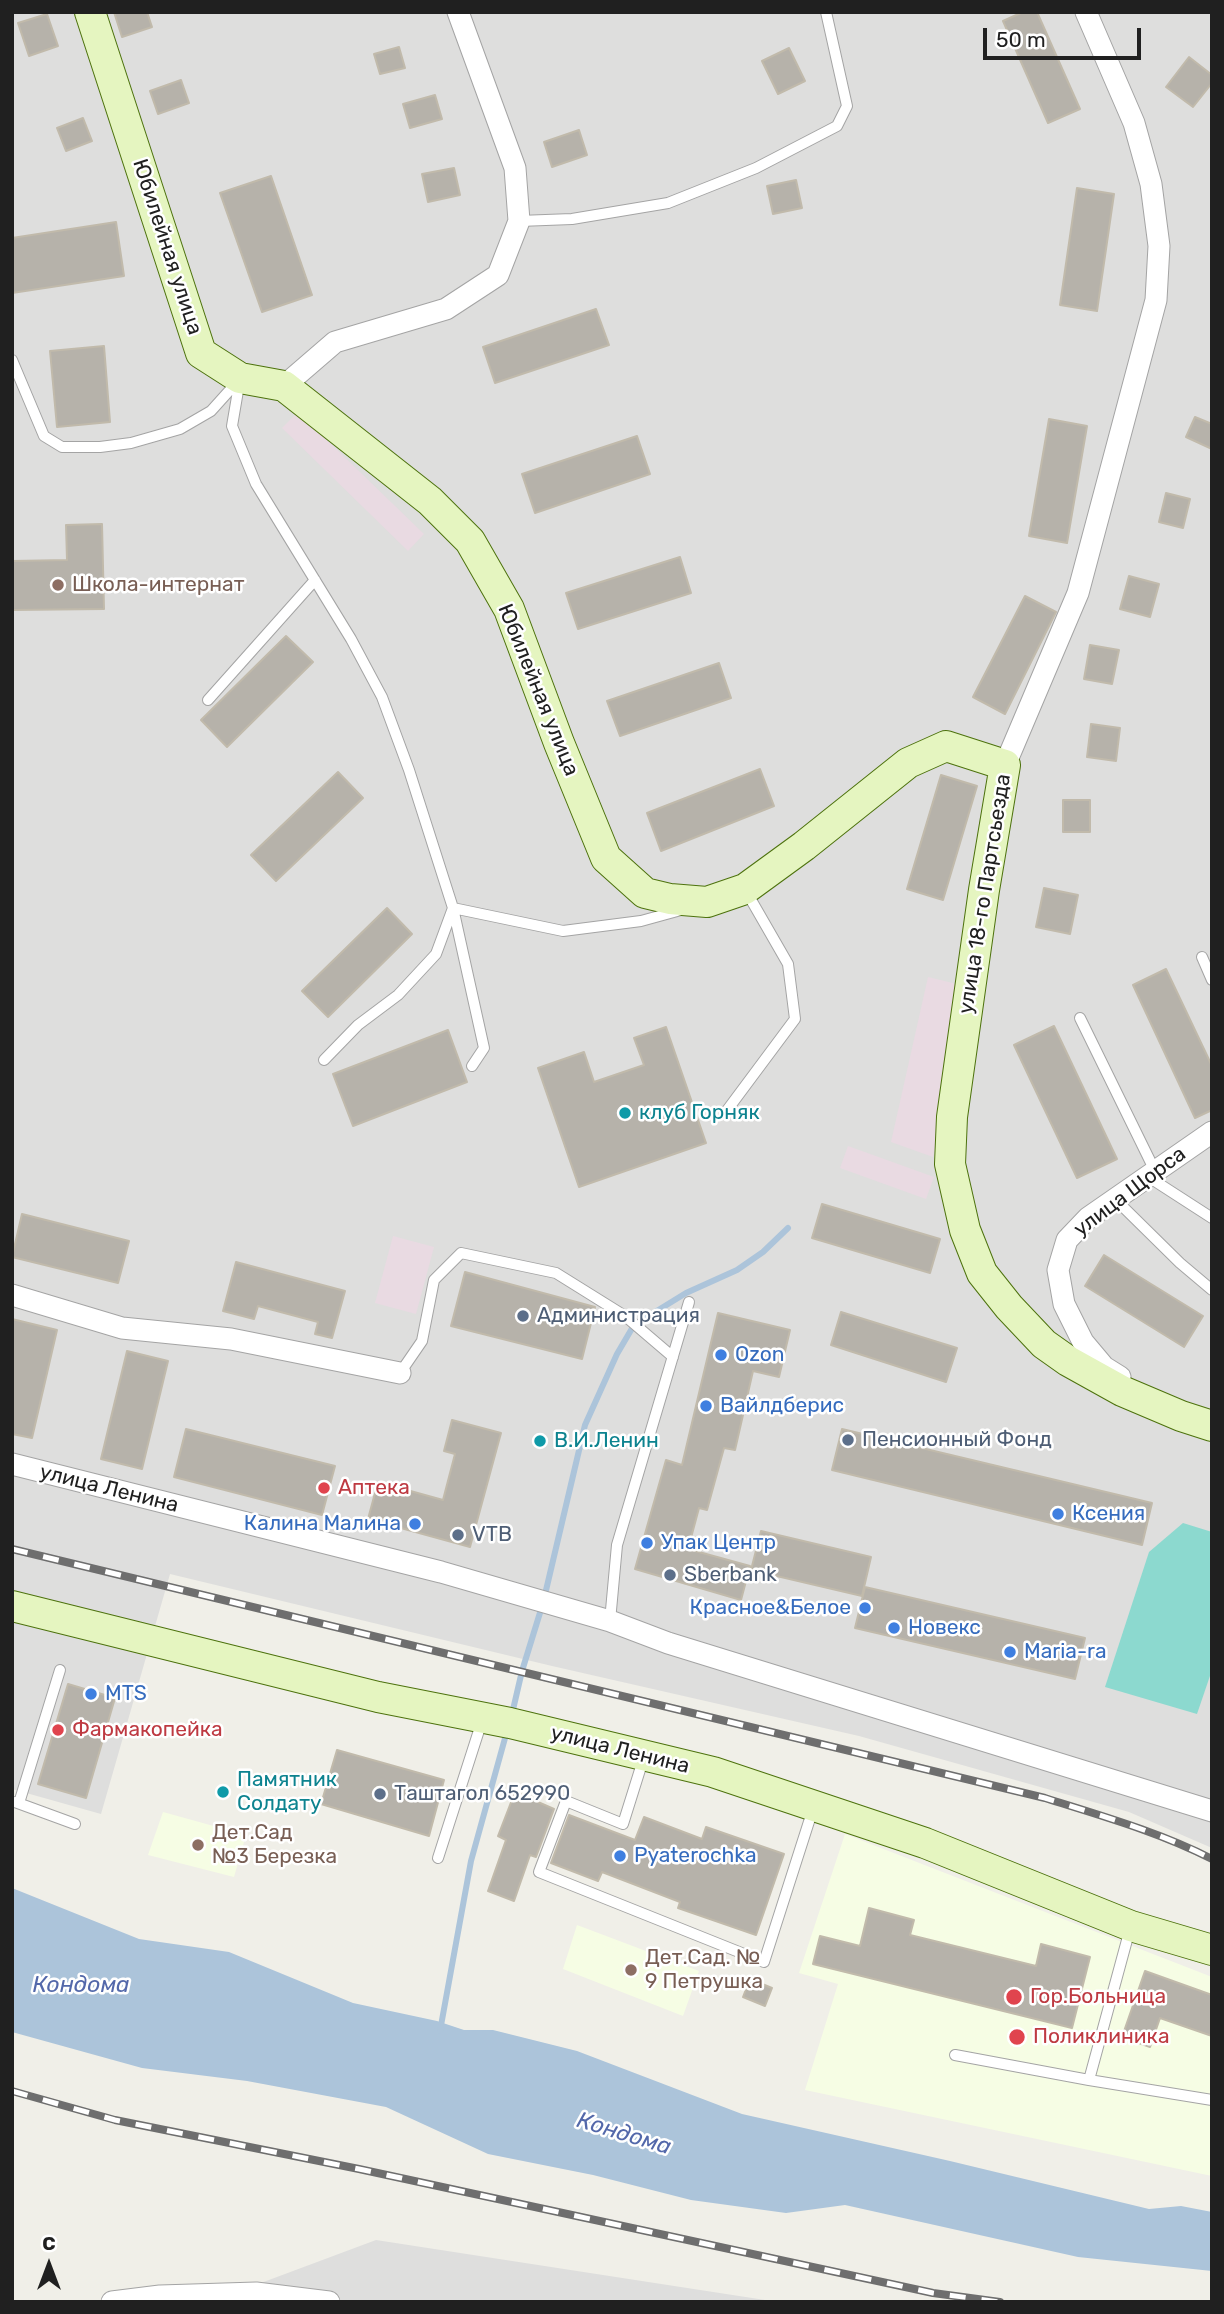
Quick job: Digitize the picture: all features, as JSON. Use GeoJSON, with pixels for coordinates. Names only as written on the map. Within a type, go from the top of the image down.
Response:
{"type":"FeatureCollection","features":[{"type":"Feature","properties":{"kind":"street","name":"Юбилейная улица"},"geometry":{"type":"LineString","coordinates":[[90,12],[201,353],[240,379],[284,387],[430,501],[470,541],[509,609],[606,858],[645,892],[670,899],[707,902],[745,889],[814,839],[908,763],[946,746],[1005,765]]}},
{"type":"Feature","properties":{"kind":"street"},"geometry":{"type":"LineString","coordinates":[[284,387],[335,342],[446,309],[498,275],[519,221],[515,167],[458,12]]}},
{"type":"Feature","properties":{"kind":"street","name":"улица 18-го Партсьезда"},"geometry":{"type":"LineString","coordinates":[[1086,12],[1134,123],[1151,184],[1159,246],[1156,300],[1078,593],[1005,765],[984,890],[952,1117],[950,1164],[965,1230],[982,1273],[1044,1344],[1068,1361],[1122,1391],[1212,1426]]}},
{"type":"Feature","properties":{"kind":"street","name":"улица Щорса"},"geometry":{"type":"LineString","coordinates":[[1181,1416],[1104,1367],[1083,1342],[1064,1304],[1058,1270],[1067,1240],[1088,1218],[1212,1132]]}},
{"type":"Feature","properties":{"kind":"street"},"geometry":{"type":"LineString","coordinates":[[12,1295],[122,1328],[232,1339],[400,1373]]}},
{"type":"Feature","properties":{"kind":"street","name":"улица Ленина"},"geometry":{"type":"LineString","coordinates":[[12,1464],[430,1570],[610,1621],[668,1643],[1212,1811]]}},
{"type":"Feature","properties":{"kind":"street","name":"улица Ленина"},"geometry":{"type":"LineString","coordinates":[[12,1605],[365,1694],[482,1720],[510,1723],[713,1772],[925,1843],[1131,1926],[1212,1950]]}},
{"type":"Feature","properties":{"kind":"street"},"geometry":{"type":"LineString","coordinates":[[112,2302],[256,2293],[329,2302]]}},
{"type":"Feature","properties":{"kind":"lane"},"geometry":{"type":"LineString","coordinates":[[519,221],[572,219],[668,203],[756,168],[837,126],[847,106],[826,12]]}},
{"type":"Feature","properties":{"kind":"lane"},"geometry":{"type":"LineString","coordinates":[[12,360],[44,436],[62,447],[100,447],[131,443],[180,429],[211,411],[240,379]]}},
{"type":"Feature","properties":{"kind":"lane"},"geometry":{"type":"LineString","coordinates":[[240,379],[232,426],[256,484],[351,639],[382,697],[409,770],[453,908],[484,1048],[472,1066]]}},
{"type":"Feature","properties":{"kind":"lane"},"geometry":{"type":"LineString","coordinates":[[208,700],[315,580]]}},
{"type":"Feature","properties":{"kind":"lane"},"geometry":{"type":"LineString","coordinates":[[725,1112],[795,1019],[788,964],[745,889]]}},
{"type":"Feature","properties":{"kind":"lane"},"geometry":{"type":"LineString","coordinates":[[453,908],[563,931],[641,921],[707,902]]}},
{"type":"Feature","properties":{"kind":"lane"},"geometry":{"type":"LineString","coordinates":[[324,1060],[358,1025],[398,995],[436,954],[453,908]]}},
{"type":"Feature","properties":{"kind":"lane"},"geometry":{"type":"LineString","coordinates":[[1202,957],[1212,980]]}},
{"type":"Feature","properties":{"kind":"lane"},"geometry":{"type":"LineString","coordinates":[[1080,1018],[1151,1174],[1212,1218]]}},
{"type":"Feature","properties":{"kind":"lane"},"geometry":{"type":"LineString","coordinates":[[1115,1199],[1180,1263],[1212,1290]]}},
{"type":"Feature","properties":{"kind":"lane"},"geometry":{"type":"LineString","coordinates":[[400,1373],[422,1341],[433,1280],[461,1253],[556,1273],[625,1317],[673,1357]]}},
{"type":"Feature","properties":{"kind":"lane"},"geometry":{"type":"LineString","coordinates":[[610,1621],[617,1545],[689,1302]]}},
{"type":"Feature","properties":{"kind":"lane"},"geometry":{"type":"LineString","coordinates":[[60,1670],[15,1802],[75,1824]]}},
{"type":"Feature","properties":{"kind":"lane"},"geometry":{"type":"LineString","coordinates":[[438,1858],[482,1720]]}},
{"type":"Feature","properties":{"kind":"lane"},"geometry":{"type":"LineString","coordinates":[[645,1755],[623,1824],[566,1801],[539,1872],[764,1962],[814,1807]]}},
{"type":"Feature","properties":{"kind":"lane"},"geometry":{"type":"LineString","coordinates":[[1089,2080],[1131,1926]]}},
{"type":"Feature","properties":{"kind":"lane"},"geometry":{"type":"LineString","coordinates":[[955,2055],[1212,2100]]}},
{"type":"Feature","properties":{"kind":"shaded area"},"geometry":{"type":"Polygon","coordinates":[[[12,12],[1212,12],[1212,1848],[1129,1812],[859,1736],[552,1666],[170,1574],[101,1814],[12,1789],[12,12]]]}},
{"type":"Feature","properties":{"kind":"shaded area"},"geometry":{"type":"Polygon","coordinates":[[[298,412],[424,534],[408,551],[282,428],[298,412]]]}},
{"type":"Feature","properties":{"kind":"shaded area"},"geometry":{"type":"Polygon","coordinates":[[[928,977],[965,986],[933,1157],[891,1142],[928,977]]]}},
{"type":"Feature","properties":{"kind":"shaded area"},"geometry":{"type":"Polygon","coordinates":[[[848,1146],[934,1177],[926,1199],[840,1168],[848,1146]]]}},
{"type":"Feature","properties":{"kind":"shaded area"},"geometry":{"type":"Polygon","coordinates":[[[393,1236],[434,1247],[416,1314],[375,1303],[393,1236]]]}},
{"type":"Feature","properties":{"kind":"shaded area"},"geometry":{"type":"Polygon","coordinates":[[[1183,1523],[1212,1532],[1212,1670],[1197,1714],[1105,1687],[1149,1552],[1183,1523]]]}},
{"type":"Feature","properties":{"kind":"shaded area","name":"Дет.Сад №3 Березка"},"geometry":{"type":"Polygon","coordinates":[[[163,1812],[246,1835],[234,1877],[148,1855],[163,1812]]]}},
{"type":"Feature","properties":{"kind":"shaded area","name":"Поликлиника"},"geometry":{"type":"Polygon","coordinates":[[[845,1834],[1212,1977],[1212,2176],[805,2090],[838,1984],[799,1973],[845,1834]]]}},
{"type":"Feature","properties":{"kind":"shaded area","name":"Дет.Сад. № 9 Петрушка"},"geometry":{"type":"Polygon","coordinates":[[[577,1925],[699,1971],[683,2016],[563,1969],[577,1925]]]}},
{"type":"Feature","properties":{"kind":"shaded area"},"geometry":{"type":"Polygon","coordinates":[[[376,2240],[778,2302],[210,2302],[376,2240]]]}},
{"type":"Feature","properties":{"kind":"water","name":"Кондома"},"geometry":{"type":"Polygon","coordinates":[[[12,1888],[139,1939],[229,1952],[353,2003],[437,2021],[464,2030],[493,2030],[577,2051],[742,2114],[1149,2209],[1181,2206],[1212,2212],[1212,2271],[1078,2257],[845,2205],[786,2213],[691,2200],[593,2175],[488,2154],[386,2107],[247,2081],[142,2068],[12,2032],[12,1888]]]}},
{"type":"Feature","properties":{"kind":"building"},"geometry":{"type":"Polygon","coordinates":[[[114,12],[147,12],[152,27],[122,37],[114,12]]]}},
{"type":"Feature","properties":{"kind":"building"},"geometry":{"type":"Polygon","coordinates":[[[1023,12],[1037,12],[1080,109],[1048,123],[1003,21],[1023,12]]]}},
{"type":"Feature","properties":{"kind":"building"},"geometry":{"type":"Polygon","coordinates":[[[47,14],[58,46],[29,56],[18,23],[47,14]]]}},
{"type":"Feature","properties":{"kind":"building"},"geometry":{"type":"Polygon","coordinates":[[[399,47],[405,68],[380,74],[374,54],[399,47]]]}},
{"type":"Feature","properties":{"kind":"building"},"geometry":{"type":"Polygon","coordinates":[[[789,48],[805,81],[778,94],[762,61],[789,48]]]}},
{"type":"Feature","properties":{"kind":"building"},"geometry":{"type":"Polygon","coordinates":[[[1189,57],[1212,75],[1212,83],[1193,107],[1166,87],[1189,57]]]}},
{"type":"Feature","properties":{"kind":"building"},"geometry":{"type":"Polygon","coordinates":[[[181,80],[189,103],[158,114],[150,91],[181,80]]]}},
{"type":"Feature","properties":{"kind":"building"},"geometry":{"type":"Polygon","coordinates":[[[435,95],[442,119],[410,128],[403,104],[435,95]]]}},
{"type":"Feature","properties":{"kind":"building"},"geometry":{"type":"Polygon","coordinates":[[[83,118],[92,141],[66,151],[57,128],[83,118]]]}},
{"type":"Feature","properties":{"kind":"building"},"geometry":{"type":"Polygon","coordinates":[[[579,130],[587,155],[552,167],[544,142],[579,130]]]}},
{"type":"Feature","properties":{"kind":"building"},"geometry":{"type":"Polygon","coordinates":[[[454,168],[460,195],[428,202],[422,174],[454,168]]]}},
{"type":"Feature","properties":{"kind":"building"},"geometry":{"type":"Polygon","coordinates":[[[271,176],[312,295],[262,312],[220,193],[271,176]]]}},
{"type":"Feature","properties":{"kind":"building"},"geometry":{"type":"Polygon","coordinates":[[[796,180],[802,208],[773,214],[767,186],[796,180]]]}},
{"type":"Feature","properties":{"kind":"building"},"geometry":{"type":"Polygon","coordinates":[[[1077,188],[1114,194],[1097,311],[1060,305],[1077,188]]]}},
{"type":"Feature","properties":{"kind":"building"},"geometry":{"type":"Polygon","coordinates":[[[116,222],[124,276],[12,293],[12,238],[116,222]]]}},
{"type":"Feature","properties":{"kind":"building"},"geometry":{"type":"Polygon","coordinates":[[[596,309],[609,345],[495,383],[483,347],[596,309]]]}},
{"type":"Feature","properties":{"kind":"building"},"geometry":{"type":"Polygon","coordinates":[[[104,346],[110,422],[57,427],[50,351],[104,346]]]}},
{"type":"Feature","properties":{"kind":"building"},"geometry":{"type":"Polygon","coordinates":[[[1195,417],[1212,424],[1212,449],[1186,437],[1195,417]]]}},
{"type":"Feature","properties":{"kind":"building"},"geometry":{"type":"Polygon","coordinates":[[[1049,419],[1087,426],[1067,543],[1029,536],[1049,419]]]}},
{"type":"Feature","properties":{"kind":"building"},"geometry":{"type":"Polygon","coordinates":[[[637,436],[650,474],[535,513],[522,474],[637,436]]]}},
{"type":"Feature","properties":{"kind":"building"},"geometry":{"type":"Polygon","coordinates":[[[1166,493],[1190,499],[1183,528],[1159,522],[1166,493]]]}},
{"type":"Feature","properties":{"kind":"building","name":"Школа-интернат"},"geometry":{"type":"Polygon","coordinates":[[[102,524],[104,609],[12,610],[12,561],[67,560],[66,525],[102,524]]]}},
{"type":"Feature","properties":{"kind":"building"},"geometry":{"type":"Polygon","coordinates":[[[680,557],[691,593],[578,629],[566,593],[680,557]]]}},
{"type":"Feature","properties":{"kind":"building"},"geometry":{"type":"Polygon","coordinates":[[[1129,576],[1159,584],[1150,617],[1120,609],[1129,576]]]}},
{"type":"Feature","properties":{"kind":"building"},"geometry":{"type":"Polygon","coordinates":[[[1025,596],[1056,612],[1005,714],[973,697],[1025,596]]]}},
{"type":"Feature","properties":{"kind":"building"},"geometry":{"type":"Polygon","coordinates":[[[286,636],[313,662],[227,747],[201,720],[286,636]]]}},
{"type":"Feature","properties":{"kind":"building"},"geometry":{"type":"Polygon","coordinates":[[[1090,645],[1119,650],[1112,684],[1084,679],[1090,645]]]}},
{"type":"Feature","properties":{"kind":"building"},"geometry":{"type":"Polygon","coordinates":[[[719,663],[731,698],[620,736],[607,701],[719,663]]]}},
{"type":"Feature","properties":{"kind":"building"},"geometry":{"type":"Polygon","coordinates":[[[1091,724],[1120,728],[1116,761],[1087,757],[1091,724]]]}},
{"type":"Feature","properties":{"kind":"building"},"geometry":{"type":"Polygon","coordinates":[[[760,769],[774,806],[661,851],[647,813],[760,769]]]}},
{"type":"Feature","properties":{"kind":"building"},"geometry":{"type":"Polygon","coordinates":[[[338,772],[363,798],[276,881],[251,855],[338,772]]]}},
{"type":"Feature","properties":{"kind":"building"},"geometry":{"type":"Polygon","coordinates":[[[941,775],[977,786],[943,900],[907,889],[941,775]]]}},
{"type":"Feature","properties":{"kind":"building"},"geometry":{"type":"Polygon","coordinates":[[[1063,800],[1090,800],[1090,832],[1063,832],[1063,800]]]}},
{"type":"Feature","properties":{"kind":"building"},"geometry":{"type":"Polygon","coordinates":[[[1044,888],[1078,895],[1070,934],[1036,927],[1044,888]]]}},
{"type":"Feature","properties":{"kind":"building"},"geometry":{"type":"Polygon","coordinates":[[[387,908],[412,934],[328,1017],[302,991],[387,908]]]}},
{"type":"Feature","properties":{"kind":"building"},"geometry":{"type":"Polygon","coordinates":[[[1166,969],[1212,1066],[1212,1110],[1195,1118],[1133,985],[1166,969]]]}},
{"type":"Feature","properties":{"kind":"building"},"geometry":{"type":"Polygon","coordinates":[[[1054,1026],[1117,1159],[1077,1178],[1014,1045],[1054,1026]]]}},
{"type":"Feature","properties":{"kind":"building","name":"клуб Горняк"},"geometry":{"type":"Polygon","coordinates":[[[666,1027],[706,1143],[579,1187],[538,1068],[584,1052],[594,1082],[644,1065],[634,1038],[666,1027]]]}},
{"type":"Feature","properties":{"kind":"building"},"geometry":{"type":"Polygon","coordinates":[[[448,1030],[467,1082],[353,1126],[333,1074],[448,1030]]]}},
{"type":"Feature","properties":{"kind":"building"},"geometry":{"type":"Polygon","coordinates":[[[822,1204],[940,1239],[930,1273],[812,1238],[822,1204]]]}},
{"type":"Feature","properties":{"kind":"building"},"geometry":{"type":"Polygon","coordinates":[[[22,1214],[129,1241],[118,1283],[12,1257],[22,1214]]]}},
{"type":"Feature","properties":{"kind":"building"},"geometry":{"type":"Polygon","coordinates":[[[1104,1255],[1203,1316],[1184,1347],[1085,1286],[1104,1255]]]}},
{"type":"Feature","properties":{"kind":"building"},"geometry":{"type":"Polygon","coordinates":[[[236,1262],[345,1291],[332,1338],[315,1334],[318,1322],[258,1306],[254,1319],[223,1311],[236,1262]]]}},
{"type":"Feature","properties":{"kind":"building","name":"Администрация"},"geometry":{"type":"Polygon","coordinates":[[[465,1272],[595,1307],[582,1359],[451,1326],[465,1272]]]}},
{"type":"Feature","properties":{"kind":"building"},"geometry":{"type":"Polygon","coordinates":[[[841,1312],[957,1348],[946,1382],[831,1345],[841,1312]]]}},
{"type":"Feature","properties":{"kind":"building"},"geometry":{"type":"Polygon","coordinates":[[[718,1313],[790,1330],[779,1377],[753,1371],[735,1450],[724,1448],[707,1510],[699,1508],[688,1549],[750,1566],[741,1600],[635,1569],[666,1460],[682,1465],[718,1313]]]}},
{"type":"Feature","properties":{"kind":"building"},"geometry":{"type":"Polygon","coordinates":[[[12,1319],[57,1330],[32,1438],[12,1434],[12,1319]]]}},
{"type":"Feature","properties":{"kind":"building"},"geometry":{"type":"Polygon","coordinates":[[[127,1351],[168,1361],[142,1469],[101,1459],[127,1351]]]}},
{"type":"Feature","properties":{"kind":"building"},"geometry":{"type":"Polygon","coordinates":[[[452,1420],[501,1433],[470,1547],[368,1519],[378,1482],[443,1500],[455,1454],[444,1451],[452,1420]]]}},
{"type":"Feature","properties":{"kind":"building"},"geometry":{"type":"Polygon","coordinates":[[[186,1429],[335,1466],[322,1515],[174,1477],[186,1429]]]}},
{"type":"Feature","properties":{"kind":"building"},"geometry":{"type":"Polygon","coordinates":[[[842,1429],[1152,1503],[1142,1545],[832,1470],[842,1429]]]}},
{"type":"Feature","properties":{"kind":"building"},"geometry":{"type":"Polygon","coordinates":[[[761,1531],[871,1557],[862,1596],[751,1570],[761,1531]]]}},
{"type":"Feature","properties":{"kind":"building"},"geometry":{"type":"Polygon","coordinates":[[[865,1587],[1085,1638],[1075,1679],[855,1628],[865,1587]]]}},
{"type":"Feature","properties":{"kind":"building"},"geometry":{"type":"Polygon","coordinates":[[[68,1684],[115,1698],[86,1798],[38,1784],[68,1684]]]}},
{"type":"Feature","properties":{"kind":"building"},"geometry":{"type":"Polygon","coordinates":[[[337,1750],[444,1780],[429,1836],[321,1804],[337,1750]]]}},
{"type":"Feature","properties":{"kind":"building"},"geometry":{"type":"Polygon","coordinates":[[[515,1792],[554,1809],[536,1857],[530,1855],[514,1901],[488,1891],[506,1840],[498,1836],[515,1792]]]}},
{"type":"Feature","properties":{"kind":"building"},"geometry":{"type":"Polygon","coordinates":[[[569,1815],[635,1840],[644,1817],[702,1839],[706,1827],[784,1854],[756,1935],[678,1908],[680,1902],[602,1872],[598,1881],[551,1863],[569,1815]]]}},
{"type":"Feature","properties":{"kind":"building","name":"Гор.Больница"},"geometry":{"type":"Polygon","coordinates":[[[869,1908],[914,1920],[910,1935],[1036,1966],[1041,1944],[1090,1957],[1072,2028],[813,1964],[820,1936],[860,1946],[869,1908]]]}},
{"type":"Feature","properties":{"kind":"building"},"geometry":{"type":"Polygon","coordinates":[[[1145,1971],[1212,1995],[1212,2036],[1160,2018],[1150,2047],[1122,2037],[1145,1971]]]}},
{"type":"Feature","properties":{"kind":"building"},"geometry":{"type":"Polygon","coordinates":[[[750,1979],[772,1988],[765,2006],[743,1997],[750,1979]]]}},
{"type":"Feature","properties":{"kind":"waterway"},"geometry":{"type":"LineString","coordinates":[[512,1714],[543,1603],[585,1425],[617,1354],[634,1325],[686,1293],[737,1270],[763,1252],[788,1228]]}},
{"type":"Feature","properties":{"kind":"waterway"},"geometry":{"type":"LineString","coordinates":[[440,2031],[471,1861],[507,1731]]}},
{"type":"Feature","properties":{"kind":"railway"},"geometry":{"type":"LineString","coordinates":[[12,1549],[1045,1798],[1151,1833],[1212,1859]]}},
{"type":"Feature","properties":{"kind":"railway"},"geometry":{"type":"LineString","coordinates":[[12,2091],[115,2120],[359,2169],[933,2293],[1000,2302]]}},
{"type":"Feature","properties":{"kind":"place","name":"Школа-интернат"},"geometry":{"type":"Point","coordinates":[58,585]}},
{"type":"Feature","properties":{"kind":"place","name":"клуб Горняк"},"geometry":{"type":"Point","coordinates":[625,1113]}},
{"type":"Feature","properties":{"kind":"place","name":"Администрация"},"geometry":{"type":"Point","coordinates":[523,1316]}},
{"type":"Feature","properties":{"kind":"place","name":"Ozon"},"geometry":{"type":"Point","coordinates":[721,1355]}},
{"type":"Feature","properties":{"kind":"place","name":"Вайлдберис"},"geometry":{"type":"Point","coordinates":[706,1406]}},
{"type":"Feature","properties":{"kind":"place","name":"Пенсионный Фонд"},"geometry":{"type":"Point","coordinates":[848,1440]}},
{"type":"Feature","properties":{"kind":"place","name":"В.И.Ленин"},"geometry":{"type":"Point","coordinates":[540,1441]}},
{"type":"Feature","properties":{"kind":"place","name":"Аптека"},"geometry":{"type":"Point","coordinates":[324,1488]}},
{"type":"Feature","properties":{"kind":"place","name":"Ксения"},"geometry":{"type":"Point","coordinates":[1058,1514]}},
{"type":"Feature","properties":{"kind":"place","name":"Калина Малина"},"geometry":{"type":"Point","coordinates":[415,1524]}},
{"type":"Feature","properties":{"kind":"place","name":"VTB"},"geometry":{"type":"Point","coordinates":[458,1535]}},
{"type":"Feature","properties":{"kind":"place","name":"Упак Центр"},"geometry":{"type":"Point","coordinates":[647,1543]}},
{"type":"Feature","properties":{"kind":"place","name":"Sberbank"},"geometry":{"type":"Point","coordinates":[670,1575]}},
{"type":"Feature","properties":{"kind":"place","name":"Красное&Белое"},"geometry":{"type":"Point","coordinates":[865,1608]}},
{"type":"Feature","properties":{"kind":"place","name":"Новекс"},"geometry":{"type":"Point","coordinates":[894,1628]}},
{"type":"Feature","properties":{"kind":"place","name":"Maria-ra"},"geometry":{"type":"Point","coordinates":[1010,1652]}},
{"type":"Feature","properties":{"kind":"place","name":"MTS"},"geometry":{"type":"Point","coordinates":[91,1694]}},
{"type":"Feature","properties":{"kind":"place","name":"Фармакопейка"},"geometry":{"type":"Point","coordinates":[58,1730]}},
{"type":"Feature","properties":{"kind":"place","name":"Памятник Солдату"},"geometry":{"type":"Point","coordinates":[223,1792]}},
{"type":"Feature","properties":{"kind":"place","name":"Таштагол 652990"},"geometry":{"type":"Point","coordinates":[380,1794]}},
{"type":"Feature","properties":{"kind":"place","name":"Дет.Сад №3 Березка"},"geometry":{"type":"Point","coordinates":[198,1845]}},
{"type":"Feature","properties":{"kind":"place","name":"Pyaterochka"},"geometry":{"type":"Point","coordinates":[620,1856]}},
{"type":"Feature","properties":{"kind":"place","name":"Дет.Сад. № 9 Петрушка"},"geometry":{"type":"Point","coordinates":[631,1970]}},
{"type":"Feature","properties":{"kind":"place","name":"Гор.Больница"},"geometry":{"type":"Point","coordinates":[1014,1997]}},
{"type":"Feature","properties":{"kind":"place","name":"Поликлиника"},"geometry":{"type":"Point","coordinates":[1017,2037]}}]}
